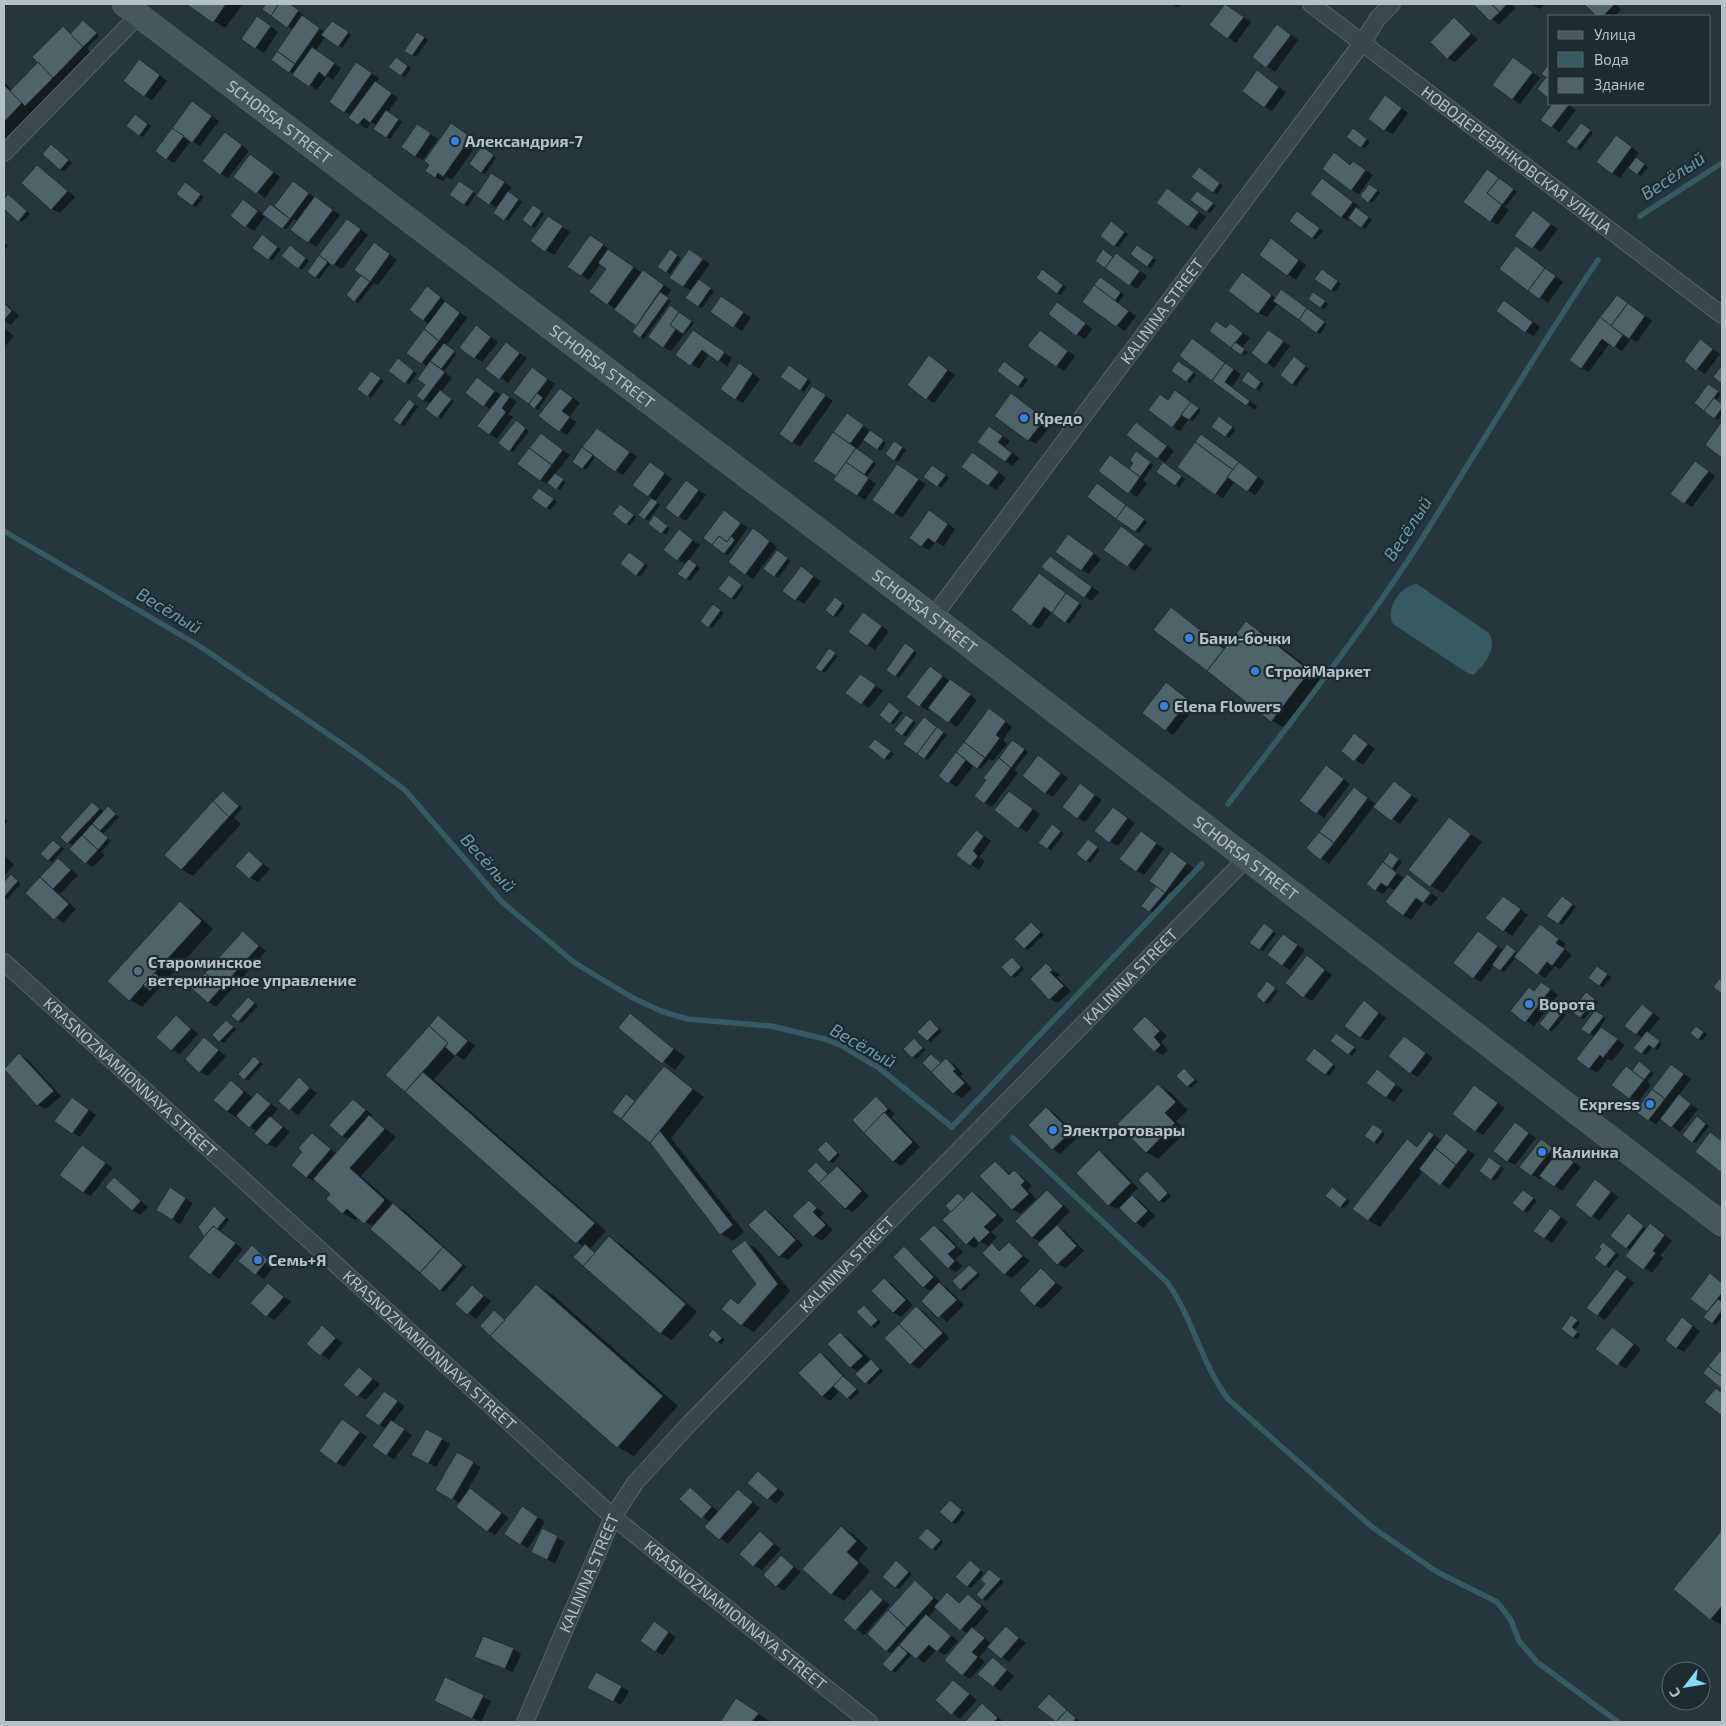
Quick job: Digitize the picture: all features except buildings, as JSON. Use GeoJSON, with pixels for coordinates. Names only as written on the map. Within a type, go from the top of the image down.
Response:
{"type":"FeatureCollection","features":[{"type":"Feature","properties":{"kind":"main road","name":"SCHORSA STREET"},"geometry":{"type":"LineString","coordinates":[[132,9],[933,617],[1246,860],[1722,1224]]}},
{"type":"Feature","properties":{"kind":"street","name":"НОВОДЕРЕВЯНКОВСКАЯ УЛИЦА"},"geometry":{"type":"LineString","coordinates":[[1311,4],[1722,315]]}},
{"type":"Feature","properties":{"kind":"street","name":"KALININA STREET"},"geometry":{"type":"LineString","coordinates":[[933,617],[1378,18],[1392,4]]}},
{"type":"Feature","properties":{"kind":"street"},"geometry":{"type":"LineString","coordinates":[[4,153],[132,9]]}},
{"type":"Feature","properties":{"kind":"street","name":"KALININA STREET"},"geometry":{"type":"LineString","coordinates":[[525,1722],[613,1517],[635,1483],[690,1423],[1246,860]]}},
{"type":"Feature","properties":{"kind":"street","name":"KRASNOZNAMIONNAYA STREET"},"geometry":{"type":"LineString","coordinates":[[4,962],[613,1517],[869,1722]]}},
{"type":"Feature","properties":{"kind":"water"},"geometry":{"type":"Polygon","coordinates":[[[1417,584],[1489,633],[1492,644],[1489,656],[1473,675],[1393,624],[1391,611],[1396,599],[1405,589],[1417,584]]]}},
{"type":"Feature","properties":{"kind":"waterway","name":"Весёлый"},"geometry":{"type":"LineString","coordinates":[[1640,216],[1722,163]]}},
{"type":"Feature","properties":{"kind":"waterway","name":"Весёлый"},"geometry":{"type":"LineString","coordinates":[[1228,804],[1326,676],[1396,578],[1598,260]]}},
{"type":"Feature","properties":{"kind":"waterway","name":"Весёлый"},"geometry":{"type":"LineString","coordinates":[[4,531],[201,647],[354,752],[405,790],[502,902],[575,963],[633,998],[661,1011],[687,1019],[771,1026],[825,1039],[840,1045],[879,1068],[952,1127],[1202,864]]}},
{"type":"Feature","properties":{"kind":"waterway"},"geometry":{"type":"LineString","coordinates":[[1013,1138],[1167,1282],[1184,1310],[1211,1371],[1228,1399],[1372,1527],[1437,1572],[1497,1602],[1511,1620],[1519,1641],[1537,1662],[1618,1722]]}},
{"type":"Feature","properties":{"kind":"place","name":"Александрия-7"},"geometry":{"type":"Point","coordinates":[455,141]}},
{"type":"Feature","properties":{"kind":"place","name":"Кредо"},"geometry":{"type":"Point","coordinates":[1024,418]}},
{"type":"Feature","properties":{"kind":"place","name":"Бани-бочки"},"geometry":{"type":"Point","coordinates":[1189,638]}},
{"type":"Feature","properties":{"kind":"place","name":"СтройМаркет"},"geometry":{"type":"Point","coordinates":[1255,671]}},
{"type":"Feature","properties":{"kind":"place","name":"Elena Flowers"},"geometry":{"type":"Point","coordinates":[1164,706]}},
{"type":"Feature","properties":{"kind":"place","name":"Староминское ветеринарное управление"},"geometry":{"type":"Point","coordinates":[138,971]}},
{"type":"Feature","properties":{"kind":"place","name":"Ворота"},"geometry":{"type":"Point","coordinates":[1529,1004]}},
{"type":"Feature","properties":{"kind":"place","name":"Express"},"geometry":{"type":"Point","coordinates":[1650,1104]}},
{"type":"Feature","properties":{"kind":"place","name":"Электротовары"},"geometry":{"type":"Point","coordinates":[1053,1130]}},
{"type":"Feature","properties":{"kind":"place","name":"Калинка"},"geometry":{"type":"Point","coordinates":[1542,1152]}},
{"type":"Feature","properties":{"kind":"place","name":"Семь+Я"},"geometry":{"type":"Point","coordinates":[258,1260]}}]}
